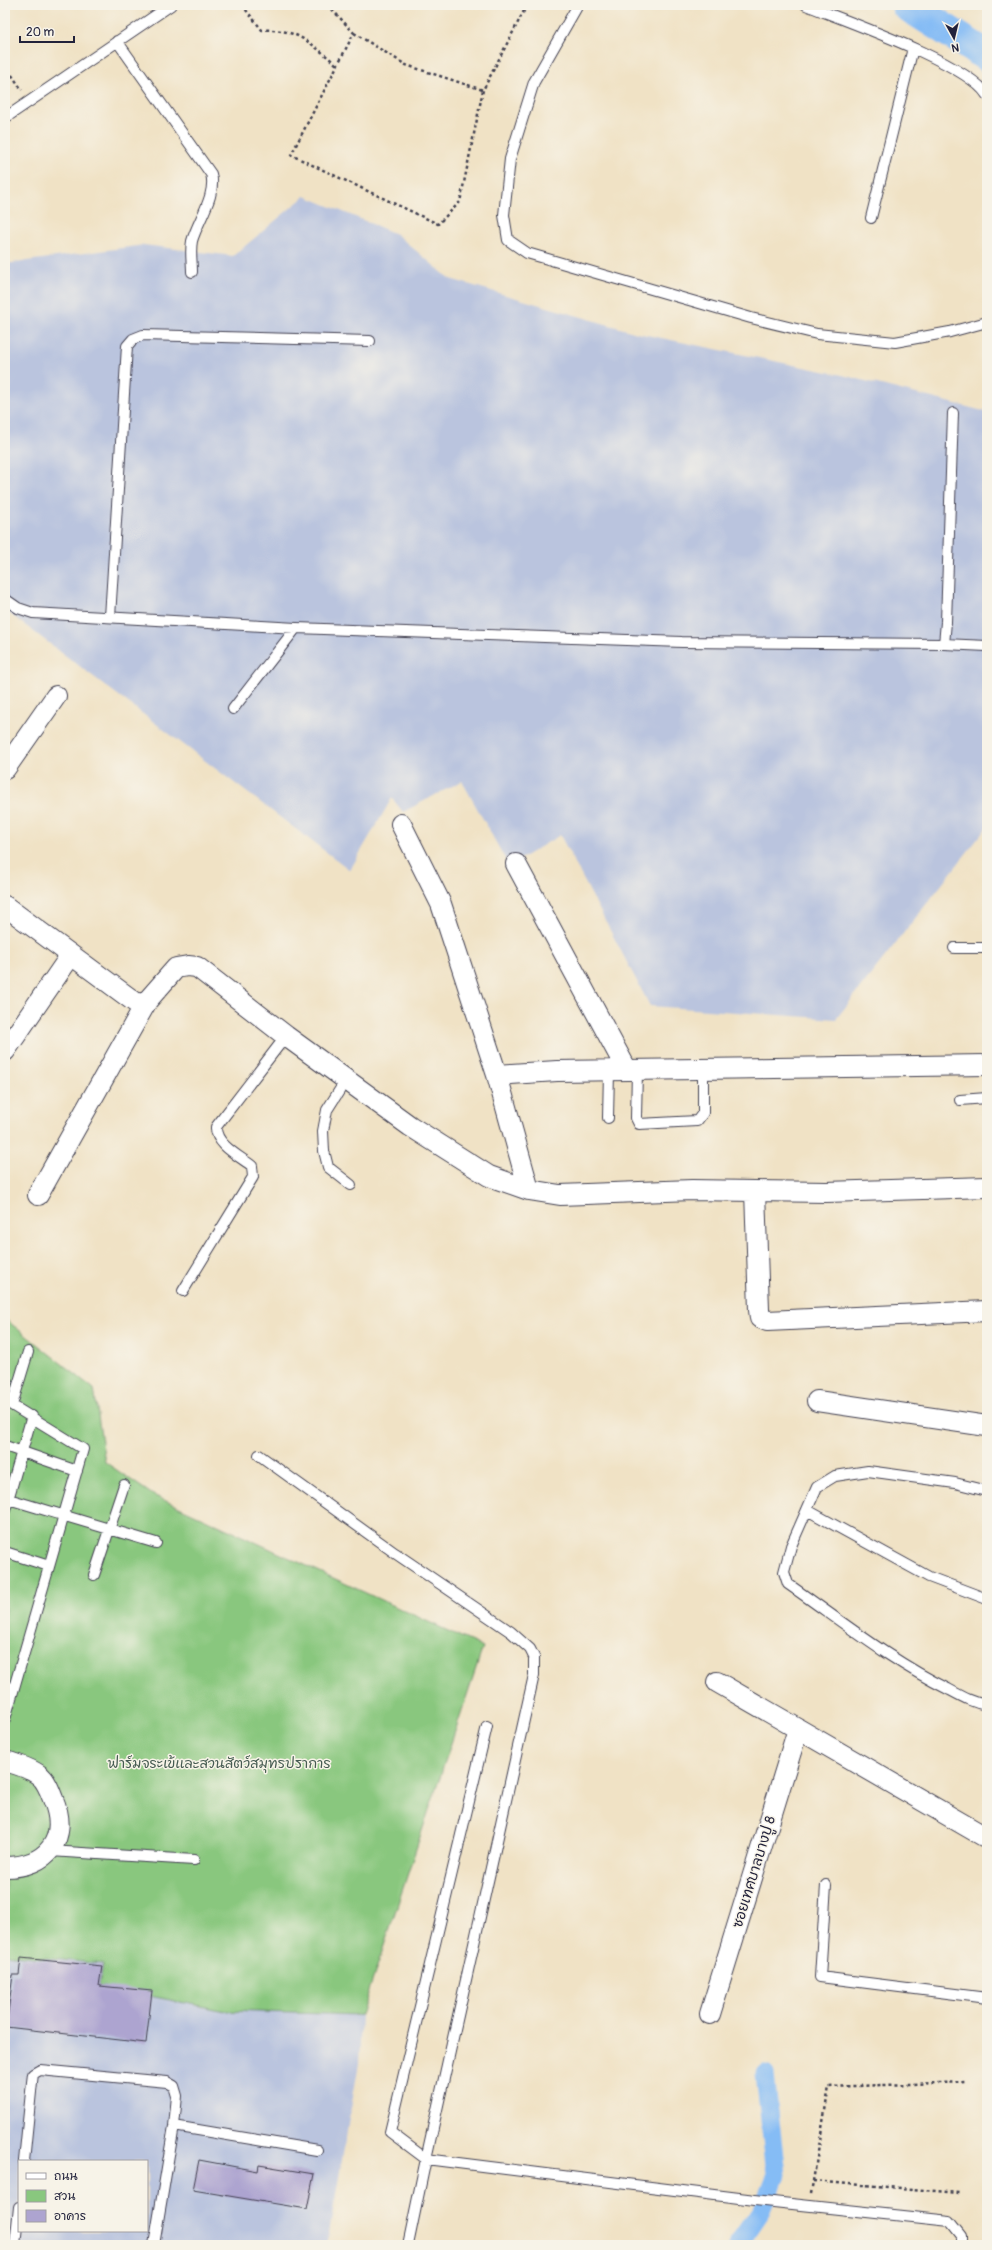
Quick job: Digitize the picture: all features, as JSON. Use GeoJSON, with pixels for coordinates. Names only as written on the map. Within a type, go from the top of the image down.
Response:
{"type":"FeatureCollection","features":[{"type":"Feature","properties":{"kind":"street"},"geometry":{"type":"LineString","coordinates":[[5,769],[56,696]]}},
{"type":"Feature","properties":{"kind":"street"},"geometry":{"type":"LineString","coordinates":[[401,824],[441,904],[497,1075],[529,1190]]}},
{"type":"Feature","properties":{"kind":"street"},"geometry":{"type":"LineString","coordinates":[[516,864],[624,1070]]}},
{"type":"Feature","properties":{"kind":"street"},"geometry":{"type":"LineString","coordinates":[[5,906],[143,1008]]}},
{"type":"Feature","properties":{"kind":"street"},"geometry":{"type":"LineString","coordinates":[[5,1052],[71,955]]}},
{"type":"Feature","properties":{"kind":"street"},"geometry":{"type":"LineString","coordinates":[[38,1195],[143,1008],[176,968],[188,966],[197,967],[286,1036],[410,1126],[489,1176],[529,1190],[560,1195],[692,1190],[826,1192],[987,1187]]}},
{"type":"Feature","properties":{"kind":"street"},"geometry":{"type":"LineString","coordinates":[[497,1075],[624,1070],[987,1065]]}},
{"type":"Feature","properties":{"kind":"street"},"geometry":{"type":"LineString","coordinates":[[755,1191],[758,1310],[760,1318],[767,1321],[987,1311]]}},
{"type":"Feature","properties":{"kind":"street"},"geometry":{"type":"LineString","coordinates":[[817,1401],[987,1426]]}},
{"type":"Feature","properties":{"kind":"street"},"geometry":{"type":"LineString","coordinates":[[717,1682],[987,1838]]}},
{"type":"Feature","properties":{"kind":"street","name":"ซอยเทศบาลบางปู 8"},"geometry":{"type":"LineString","coordinates":[[710,2014],[798,1729]]}},
{"type":"Feature","properties":{"kind":"street"},"geometry":{"type":"LineString","coordinates":[[5,1761],[39,1775],[48,1788],[58,1810],[60,1828],[50,1851],[40,1860],[18,1867],[5,1867]]}},
{"type":"Feature","properties":{"kind":"lane"},"geometry":{"type":"LineString","coordinates":[[5,118],[172,5]]}},
{"type":"Feature","properties":{"kind":"lane"},"geometry":{"type":"LineString","coordinates":[[578,5],[534,82],[510,159],[504,215],[508,240],[527,253],[751,318],[817,334],[895,342],[950,332],[987,322]]}},
{"type":"Feature","properties":{"kind":"lane"},"geometry":{"type":"LineString","coordinates":[[806,5],[913,48],[965,75],[987,96]]}},
{"type":"Feature","properties":{"kind":"lane"},"geometry":{"type":"LineString","coordinates":[[117,41],[211,174],[214,182],[192,243],[192,272]]}},
{"type":"Feature","properties":{"kind":"lane"},"geometry":{"type":"LineString","coordinates":[[871,218],[913,48]]}},
{"type":"Feature","properties":{"kind":"lane"},"geometry":{"type":"LineString","coordinates":[[110,617],[127,346],[133,339],[143,335],[370,341]]}},
{"type":"Feature","properties":{"kind":"lane"},"geometry":{"type":"LineString","coordinates":[[944,644],[953,413]]}},
{"type":"Feature","properties":{"kind":"lane"},"geometry":{"type":"LineString","coordinates":[[5,599],[18,608],[33,613],[296,628],[682,642],[944,644],[987,646]]}},
{"type":"Feature","properties":{"kind":"lane"},"geometry":{"type":"LineString","coordinates":[[233,709],[296,628]]}},
{"type":"Feature","properties":{"kind":"lane"},"geometry":{"type":"LineString","coordinates":[[954,948],[987,948]]}},
{"type":"Feature","properties":{"kind":"lane"},"geometry":{"type":"LineString","coordinates":[[183,1291],[253,1177],[252,1166],[220,1141],[216,1135],[216,1127],[286,1036]]}},
{"type":"Feature","properties":{"kind":"lane"},"geometry":{"type":"LineString","coordinates":[[624,1070],[636,1118],[639,1124],[697,1121],[703,1113],[703,1069]]}},
{"type":"Feature","properties":{"kind":"lane"},"geometry":{"type":"LineString","coordinates":[[608,1118],[624,1070]]}},
{"type":"Feature","properties":{"kind":"lane"},"geometry":{"type":"LineString","coordinates":[[346,1080],[327,1110],[323,1131],[324,1151],[328,1166],[351,1185]]}},
{"type":"Feature","properties":{"kind":"lane"},"geometry":{"type":"LineString","coordinates":[[960,1100],[987,1098]]}},
{"type":"Feature","properties":{"kind":"lane"},"geometry":{"type":"LineString","coordinates":[[5,1719],[83,1449],[9,1403],[28,1352]]}},
{"type":"Feature","properties":{"kind":"lane"},"geometry":{"type":"LineString","coordinates":[[5,1510],[7,1498],[32,1416]]}},
{"type":"Feature","properties":{"kind":"lane"},"geometry":{"type":"LineString","coordinates":[[5,1446],[77,1471]]}},
{"type":"Feature","properties":{"kind":"lane"},"geometry":{"type":"LineString","coordinates":[[259,1455],[395,1553],[511,1632],[530,1648],[534,1657],[534,1675],[408,2245]]}},
{"type":"Feature","properties":{"kind":"lane"},"geometry":{"type":"LineString","coordinates":[[987,1491],[955,1483],[868,1471],[835,1476],[817,1487],[791,1546],[784,1572],[788,1584],[932,1681],[976,1704],[987,1705]]}},
{"type":"Feature","properties":{"kind":"lane"},"geometry":{"type":"LineString","coordinates":[[94,1575],[108,1528],[124,1485]]}},
{"type":"Feature","properties":{"kind":"lane"},"geometry":{"type":"LineString","coordinates":[[7,1498],[156,1543]]}},
{"type":"Feature","properties":{"kind":"lane"},"geometry":{"type":"LineString","coordinates":[[807,1510],[929,1578],[987,1599]]}},
{"type":"Feature","properties":{"kind":"lane"},"geometry":{"type":"LineString","coordinates":[[5,1552],[49,1566]]}},
{"type":"Feature","properties":{"kind":"lane"},"geometry":{"type":"LineString","coordinates":[[487,1726],[390,2132],[426,2159],[950,2221],[962,2236],[962,2245]]}},
{"type":"Feature","properties":{"kind":"lane"},"geometry":{"type":"LineString","coordinates":[[50,1851],[194,1860]]}},
{"type":"Feature","properties":{"kind":"lane"},"geometry":{"type":"LineString","coordinates":[[826,1886],[820,1977],[987,1998]]}},
{"type":"Feature","properties":{"kind":"lane"},"geometry":{"type":"LineString","coordinates":[[24,2160],[33,2074],[40,2070],[167,2082],[174,2086],[177,2096],[174,2126],[154,2245]]}},
{"type":"Feature","properties":{"kind":"lane"},"geometry":{"type":"LineString","coordinates":[[174,2126],[317,2150]]}},
{"type":"Feature","properties":{"kind":"lane"},"geometry":{"type":"LineString","coordinates":[[15,2245],[18,2216]]}},
{"type":"Feature","properties":{"kind":"path"},"geometry":{"type":"LineString","coordinates":[[242,5],[262,30],[278,29],[306,39],[337,65]]}},
{"type":"Feature","properties":{"kind":"path"},"geometry":{"type":"LineString","coordinates":[[328,5],[354,33],[406,65],[483,90]]}},
{"type":"Feature","properties":{"kind":"path"},"geometry":{"type":"LineString","coordinates":[[354,33],[291,155],[438,224],[460,202],[483,90],[526,5]]}},
{"type":"Feature","properties":{"kind":"path"},"geometry":{"type":"LineString","coordinates":[[5,66],[28,101]]}},
{"type":"Feature","properties":{"kind":"path"},"geometry":{"type":"LineString","coordinates":[[809,2205],[829,2087],[965,2082]]}},
{"type":"Feature","properties":{"kind":"path"},"geometry":{"type":"LineString","coordinates":[[813,2181],[961,2193]]}},
{"type":"Feature","properties":{"kind":"shaded area"},"geometry":{"type":"Polygon","coordinates":[[[305,196],[396,234],[450,279],[637,333],[842,375],[987,412],[987,827],[836,1019],[650,1006],[560,835],[509,866],[462,781],[403,812],[392,798],[350,870],[5,610],[5,264],[144,245],[233,256],[305,196]]]}},
{"type":"Feature","properties":{"kind":"shaded area"},"geometry":{"type":"Polygon","coordinates":[[[5,1954],[103,1964],[193,2005],[226,2011],[361,2015],[359,2063],[327,2245],[5,2245],[5,1954]]]}},
{"type":"Feature","properties":{"kind":"green space","name":"ฟาร์มจระเข้และสวนสัตว์สมุทรปราการ"},"geometry":{"type":"Polygon","coordinates":[[[5,1319],[94,1389],[105,1462],[153,1495],[483,1647],[361,2015],[226,2011],[99,1986],[103,1964],[5,1954],[5,1319]]]}},
{"type":"Feature","properties":{"kind":"building"},"geometry":{"type":"Polygon","coordinates":[[[21,1958],[102,1966],[99,1986],[152,1991],[146,2043],[6,2027],[13,1975],[19,1975],[21,1958]]]}},
{"type":"Feature","properties":{"kind":"building"},"geometry":{"type":"Polygon","coordinates":[[[199,2160],[258,2171],[259,2165],[314,2174],[307,2209],[193,2190],[199,2160]]]}},
{"type":"Feature","properties":{"kind":"waterway"},"geometry":{"type":"LineString","coordinates":[[907,5],[987,56]]}},
{"type":"Feature","properties":{"kind":"waterway"},"geometry":{"type":"LineString","coordinates":[[738,2245],[762,2210],[776,2175],[765,2074]]}}]}
